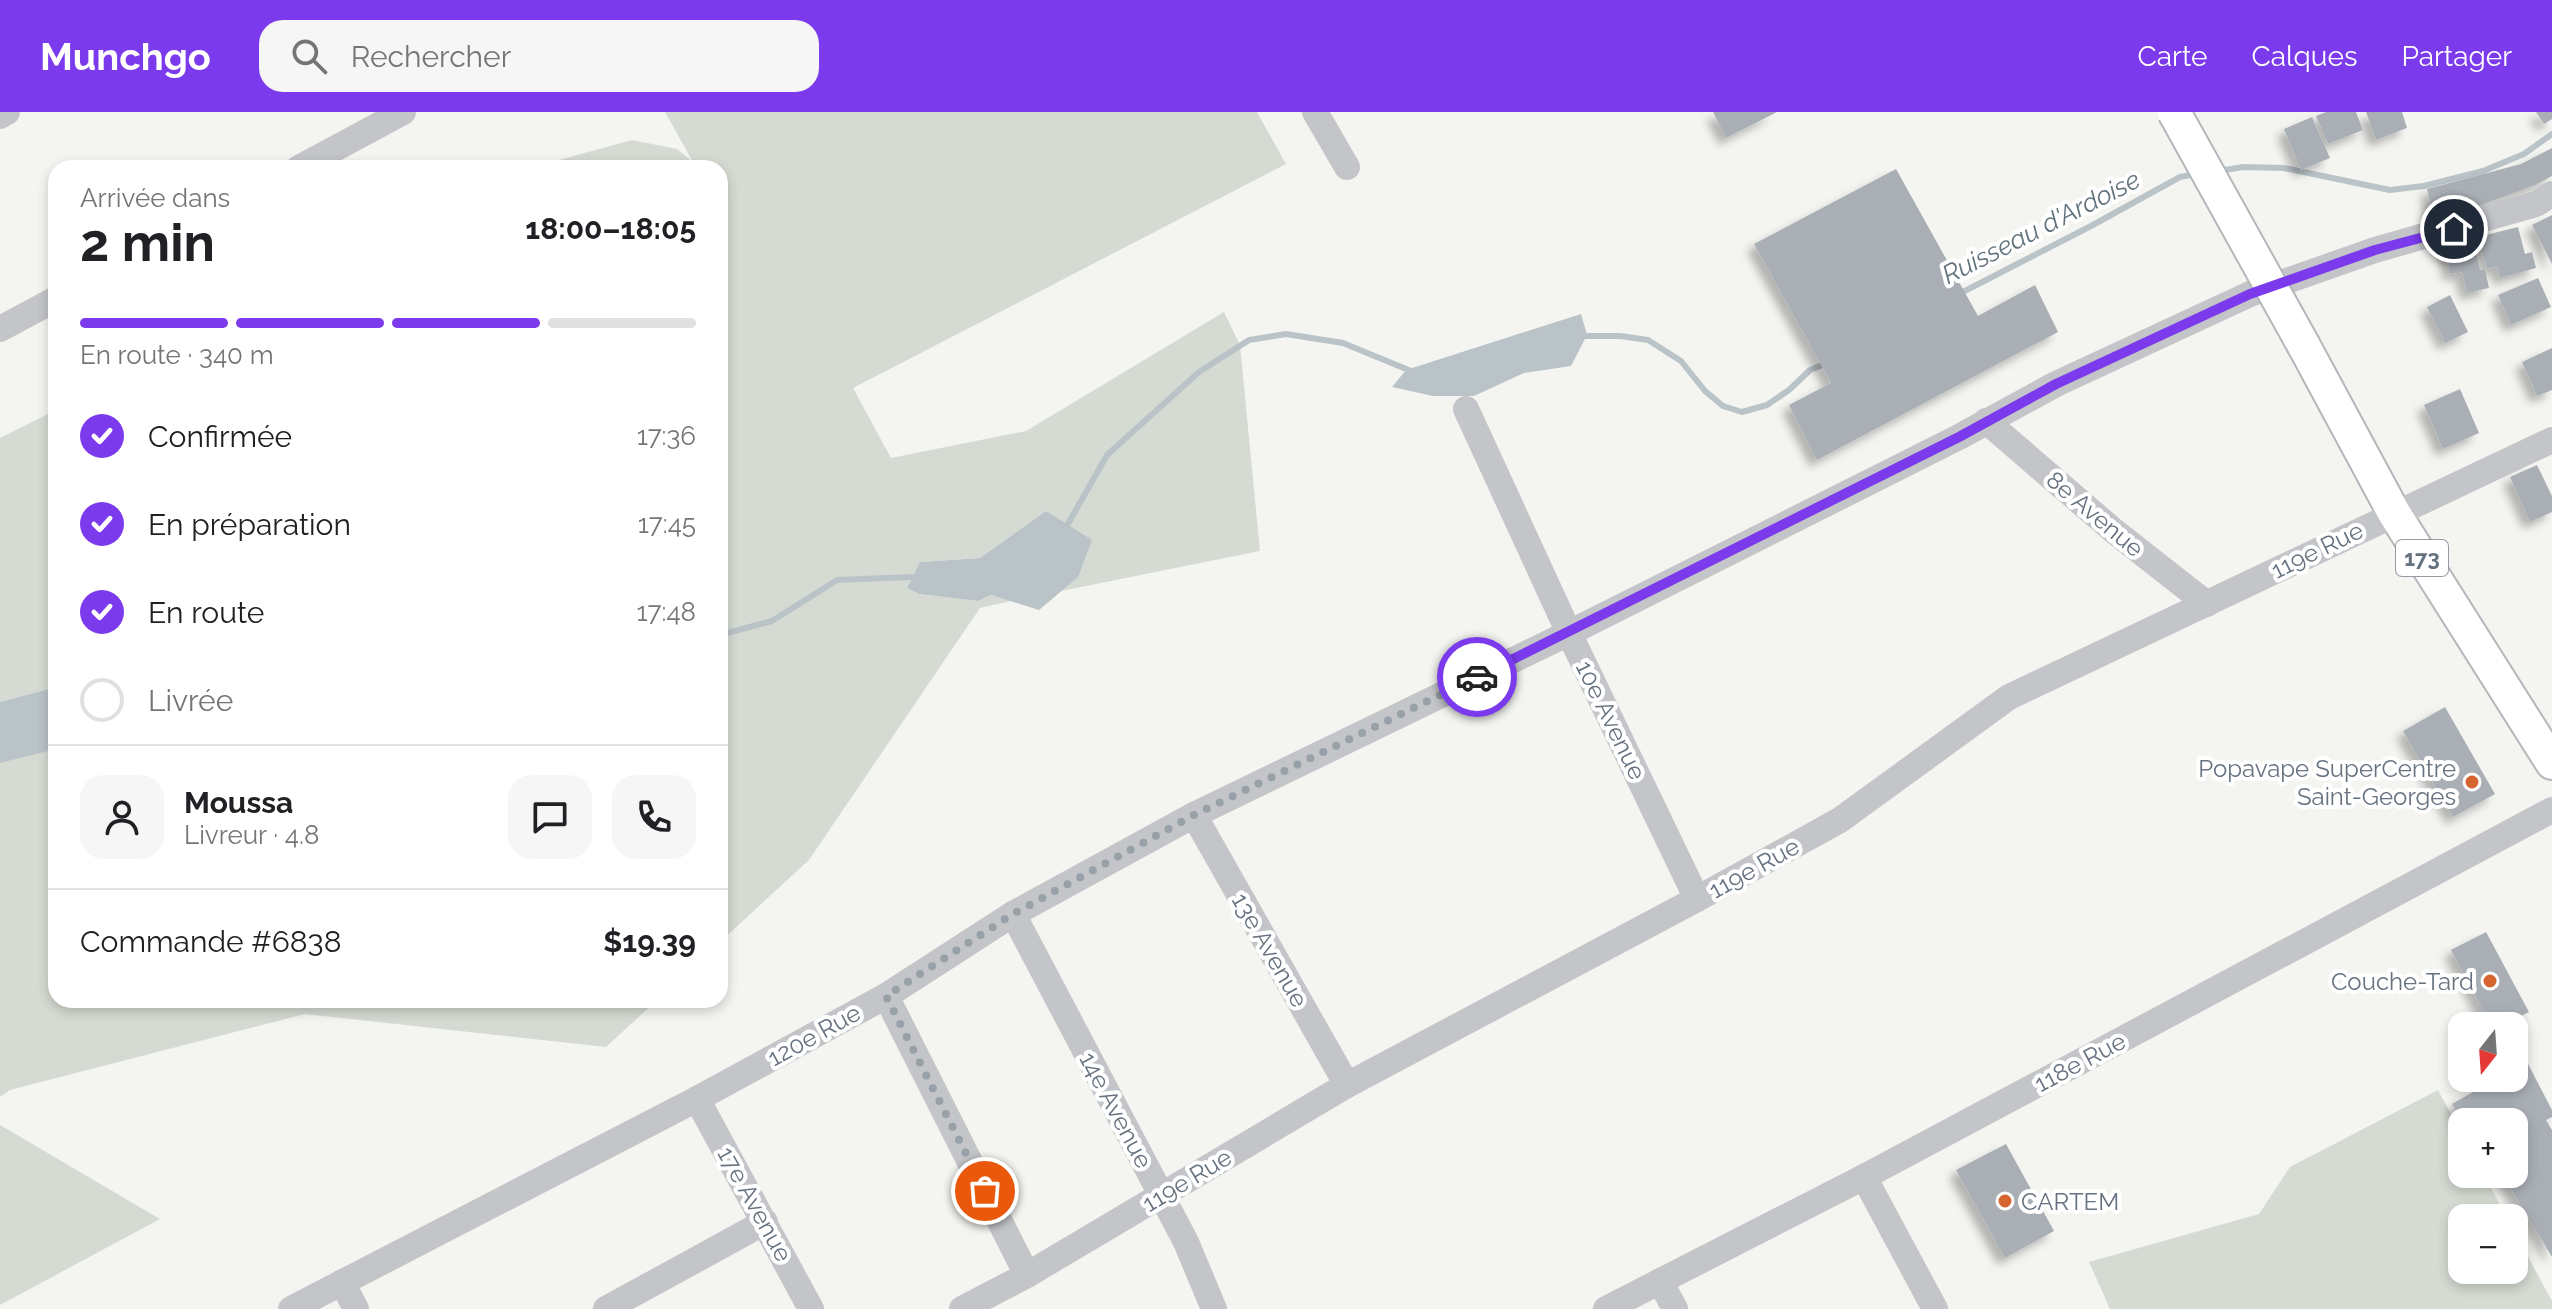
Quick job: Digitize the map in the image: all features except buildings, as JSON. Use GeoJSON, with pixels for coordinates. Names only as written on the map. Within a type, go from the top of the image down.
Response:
{"type":"FeatureCollection","features":[{"type":"Feature","properties":{"kind":"main road","name":"173"},"geometry":{"type":"LineString","coordinates":[[2174,112],[2394,513],[2552,763]]}},
{"type":"Feature","properties":{"kind":"street"},"geometry":{"type":"LineString","coordinates":[[0,116],[7,112]]}},
{"type":"Feature","properties":{"kind":"street"},"geometry":{"type":"LineString","coordinates":[[314,160],[403,112]]}},
{"type":"Feature","properties":{"kind":"street"},"geometry":{"type":"LineString","coordinates":[[1315,112],[1347,167]]}},
{"type":"Feature","properties":{"kind":"street","name":"120e Rue"},"geometry":{"type":"LineString","coordinates":[[291,1309],[697,1099],[886,996],[1013,914],[1194,815],[1569,633],[1959,437],[2056,384],[2250,294],[2375,250],[2536,204],[2552,194]]}},
{"type":"Feature","properties":{"kind":"street"},"geometry":{"type":"LineString","coordinates":[[0,329],[48,303]]}},
{"type":"Feature","properties":{"kind":"street","name":"10e Avenue"},"geometry":{"type":"LineString","coordinates":[[1466,409],[1697,899]]}},
{"type":"Feature","properties":{"kind":"street","name":"8e Avenue"},"geometry":{"type":"LineString","coordinates":[[1986,421],[2114,531],[2207,604]]}},
{"type":"Feature","properties":{"kind":"street","name":"119e Rue"},"geometry":{"type":"LineString","coordinates":[[962,1309],[1027,1275],[1347,1085],[1840,820],[2009,697],[2552,440]]}},
{"type":"Feature","properties":{"kind":"street","name":"118e Rue"},"geometry":{"type":"LineString","coordinates":[[1606,1309],[1864,1177],[2552,810]]}},
{"type":"Feature","properties":{"kind":"street","name":"13e Avenue"},"geometry":{"type":"LineString","coordinates":[[1194,815],[1347,1085]]}},
{"type":"Feature","properties":{"kind":"street","name":"14e Avenue"},"geometry":{"type":"LineString","coordinates":[[1013,914],[1186,1242],[1214,1309]]}},
{"type":"Feature","properties":{"kind":"street"},"geometry":{"type":"LineString","coordinates":[[886,996],[1027,1275]]}},
{"type":"Feature","properties":{"kind":"street","name":"17e Avenue"},"geometry":{"type":"LineString","coordinates":[[697,1099],[811,1309]]}},
{"type":"Feature","properties":{"kind":"street"},"geometry":{"type":"LineString","coordinates":[[1864,1177],[1935,1309]]}},
{"type":"Feature","properties":{"kind":"street"},"geometry":{"type":"LineString","coordinates":[[606,1309],[765,1222]]}},
{"type":"Feature","properties":{"kind":"street"},"geometry":{"type":"LineString","coordinates":[[1660,1281],[1675,1309]]}},
{"type":"Feature","properties":{"kind":"street"},"geometry":{"type":"LineString","coordinates":[[342,1282],[356,1309]]}},
{"type":"Feature","properties":{"kind":"shaded area"},"geometry":{"type":"Polygon","coordinates":[[[665,112],[1257,112],[1286,164],[853,388],[891,458],[1026,431],[1224,312],[1240,345],[1260,551],[1061,591],[1046,511],[980,558],[920,562],[907,588],[919,594],[978,601],[991,595],[1011,601],[980,608],[809,860],[728,935],[728,160],[692,160],[665,112]]]}},
{"type":"Feature","properties":{"kind":"shaded area"},"geometry":{"type":"Polygon","coordinates":[[[632,140],[677,149],[691,160],[559,160],[632,140]]]}},
{"type":"Feature","properties":{"kind":"shaded area"},"geometry":{"type":"Polygon","coordinates":[[[1581,314],[1587,335],[1571,366],[1524,373],[1474,396],[1433,396],[1392,387],[1406,370],[1581,314]]]}},
{"type":"Feature","properties":{"kind":"shaded area"},"geometry":{"type":"Polygon","coordinates":[[[48,414],[48,689],[0,702],[0,438],[48,414]]]}},
{"type":"Feature","properties":{"kind":"shaded area"},"geometry":{"type":"Polygon","coordinates":[[[1046,511],[1092,540],[1078,577],[1039,610],[991,595],[978,601],[919,594],[907,588],[920,562],[980,558],[1046,511]]]}},
{"type":"Feature","properties":{"kind":"shaded area"},"geometry":{"type":"Polygon","coordinates":[[[48,689],[48,751],[0,763],[0,702],[48,689]]]}},
{"type":"Feature","properties":{"kind":"shaded area"},"geometry":{"type":"Polygon","coordinates":[[[48,749],[48,1008],[648,1008],[606,1047],[305,1014],[10,1090],[0,1097],[0,763],[48,749]]]}},
{"type":"Feature","properties":{"kind":"shaded area"},"geometry":{"type":"Polygon","coordinates":[[[2438,1090],[2448,1108],[2448,1188],[2491,1188],[2500,1204],[2448,1204],[2448,1284],[2528,1284],[2528,1257],[2552,1301],[2552,1309],[2110,1309],[2089,1262],[2259,1214],[2290,1167],[2438,1090]]]}},
{"type":"Feature","properties":{"kind":"shaded area"},"geometry":{"type":"Polygon","coordinates":[[[0,1125],[160,1219],[0,1305],[0,1125]]]}},
{"type":"Feature","properties":{"kind":"waterway","name":"Ruisseau d'Ardoise"},"geometry":{"type":"LineString","coordinates":[[2219,171],[2243,167],[2284,168],[2390,190],[2424,186],[2483,171],[2524,154],[2552,134]]}},
{"type":"Feature","properties":{"kind":"waterway","name":"Ruisseau d'Ardoise"},"geometry":{"type":"LineString","coordinates":[[1957,295],[2180,177],[2196,174]]}},
{"type":"Feature","properties":{"kind":"waterway"},"geometry":{"type":"LineString","coordinates":[[1068,524],[1107,455],[1199,372],[1249,340],[1286,334],[1343,343],[1411,371]]}},
{"type":"Feature","properties":{"kind":"waterway","name":"Ruisseau d'Ardoise"},"geometry":{"type":"LineString","coordinates":[[1581,336],[1648,340],[1681,361],[1705,391],[1723,406],[1742,412],[1767,405],[1810,370],[1827,363]]}},
{"type":"Feature","properties":{"kind":"waterway","name":"Ruisseau d'Ardoise"},"geometry":{"type":"LineString","coordinates":[[728,633],[772,621],[837,580],[912,577]]}},
{"type":"Feature","properties":{"kind":"way so far"},"geometry":{"type":"LineString","coordinates":[[985,1191],[886,996],[1013,914],[1194,815],[1477,677]]}},
{"type":"Feature","properties":{"kind":"place","name":"Popavape SuperCentre Saint-Georges"},"geometry":{"type":"Point","coordinates":[2472,782]}},
{"type":"Feature","properties":{"kind":"place","name":"Couche-Tard"},"geometry":{"type":"Point","coordinates":[2490,981]}},
{"type":"Feature","properties":{"kind":"place","name":"CARTEM"},"geometry":{"type":"Point","coordinates":[2005,1201]}},
{"type":"Feature","properties":{"kind":"route"},"geometry":{"type":"LineString","coordinates":[[1477,677],[1959,437],[2056,384],[2250,294],[2375,250],[2454,229]]}}]}
